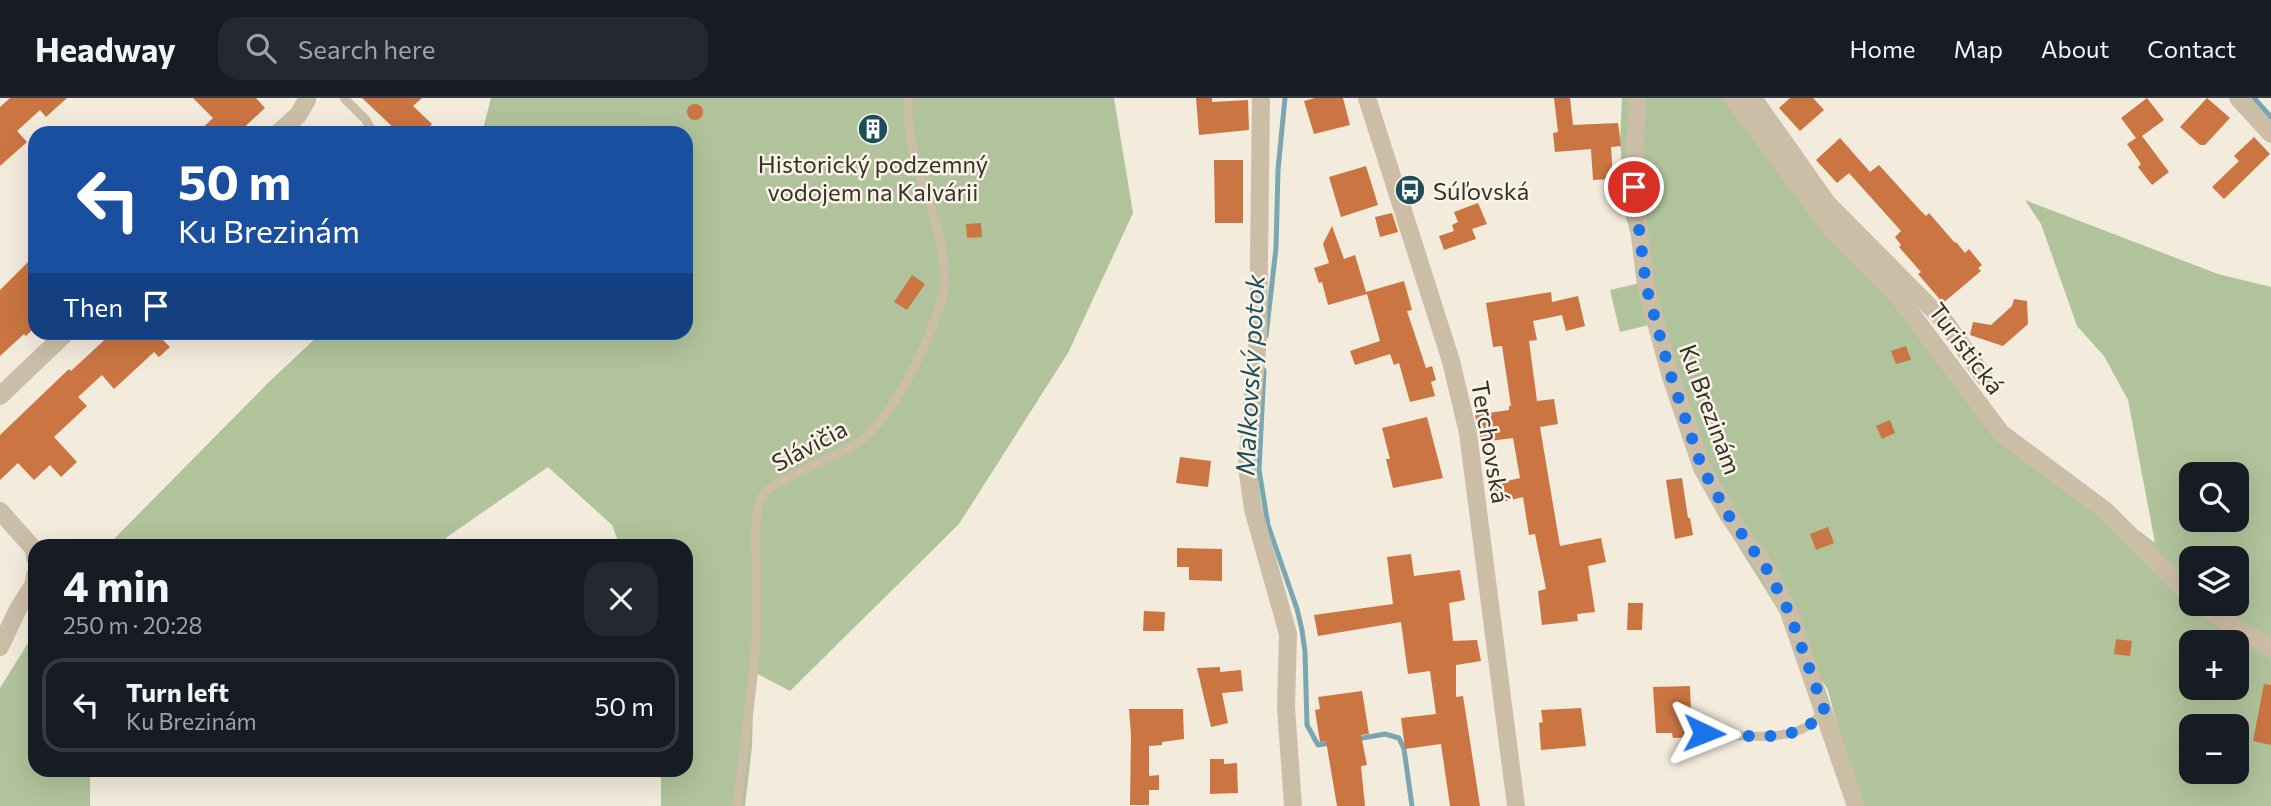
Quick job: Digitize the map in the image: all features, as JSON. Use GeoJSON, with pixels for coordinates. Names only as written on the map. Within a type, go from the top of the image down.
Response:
{"type":"FeatureCollection","features":[{"type":"Feature","properties":{"kind":"street"},"geometry":{"type":"LineString","coordinates":[[1261,98],[1258,337],[1247,467],[1253,509],[1288,634],[1286,707],[1293,806]]}},
{"type":"Feature","properties":{"kind":"street","name":"Terchovská"},"geometry":{"type":"LineString","coordinates":[[1367,98],[1451,361],[1468,433],[1516,806]]}},
{"type":"Feature","properties":{"kind":"street","name":"Ku Brezinám"},"geometry":{"type":"LineString","coordinates":[[1637,98],[1634,187],[1646,286],[1670,373],[1702,468],[1729,516],[1768,571],[1789,612],[1856,806]]}},
{"type":"Feature","properties":{"kind":"street","name":"Turistická"},"geometry":{"type":"LineString","coordinates":[[1733,98],[1829,226],[1898,296],[2001,433],[2106,511],[2179,585]]}},
{"type":"Feature","properties":{"kind":"street","name":"Turistická"},"geometry":{"type":"LineString","coordinates":[[1753,98],[1827,203],[1946,323],[1984,377]]}},
{"type":"Feature","properties":{"kind":"street"},"geometry":{"type":"LineString","coordinates":[[2238,98],[2271,134]]}},
{"type":"Feature","properties":{"kind":"street"},"geometry":{"type":"LineString","coordinates":[[286,126],[298,115],[307,99]]}},
{"type":"Feature","properties":{"kind":"street"},"geometry":{"type":"LineString","coordinates":[[0,396],[59,340]]}},
{"type":"Feature","properties":{"kind":"street"},"geometry":{"type":"LineString","coordinates":[[0,511],[28,542]]}},
{"type":"Feature","properties":{"kind":"street"},"geometry":{"type":"LineString","coordinates":[[0,647],[28,593]]}},
{"type":"Feature","properties":{"kind":"street"},"geometry":{"type":"LineString","coordinates":[[2216,616],[2271,649]]}},
{"type":"Feature","properties":{"kind":"lane"},"geometry":{"type":"LineString","coordinates":[[344,98],[369,126]]}},
{"type":"Feature","properties":{"kind":"lane","name":"Slávičia"},"geometry":{"type":"LineString","coordinates":[[737,806],[755,652],[757,524],[760,501],[775,485],[860,441],[875,427],[890,408],[914,366],[933,327],[944,291],[944,254],[917,166],[909,125],[909,98]]}},
{"type":"Feature","properties":{"kind":"lane"},"geometry":{"type":"LineString","coordinates":[[1704,733],[1763,736],[1789,734],[1805,728],[1825,712]]}},
{"type":"Feature","properties":{"kind":"green space"},"geometry":{"type":"Polygon","coordinates":[[[491,98],[1114,98],[1133,213],[1068,353],[959,524],[790,691],[754,672],[752,746],[745,806],[661,806],[661,777],[693,777],[693,539],[617,539],[612,525],[548,467],[445,539],[114,539],[314,340],[693,340],[693,126],[484,126],[491,98]]]}},
{"type":"Feature","properties":{"kind":"green space"},"geometry":{"type":"Polygon","coordinates":[[[1622,98],[1733,98],[2007,431],[2155,543],[2128,400],[2104,356],[2077,326],[2041,224],[2025,200],[2218,274],[2271,287],[2271,806],[1858,806],[1828,690],[1722,520],[1645,290],[1625,212],[1620,140],[1622,98]]]}},
{"type":"Feature","properties":{"kind":"green space"},"geometry":{"type":"Polygon","coordinates":[[[1640,283],[1649,325],[1620,332],[1610,290],[1640,283]]]}},
{"type":"Feature","properties":{"kind":"green space"},"geometry":{"type":"Polygon","coordinates":[[[28,643],[28,777],[90,777],[90,806],[0,806],[0,688],[28,643]]]}},
{"type":"Feature","properties":{"kind":"building"},"geometry":{"type":"Polygon","coordinates":[[[10,98],[67,98],[46,117],[40,110],[17,131],[27,142],[0,166],[0,107],[10,98]]]}},
{"type":"Feature","properties":{"kind":"building"},"geometry":{"type":"Polygon","coordinates":[[[193,98],[256,98],[265,108],[246,126],[204,126],[213,118],[193,98]]]}},
{"type":"Feature","properties":{"kind":"building"},"geometry":{"type":"Polygon","coordinates":[[[362,98],[422,98],[413,106],[432,124],[430,126],[392,126],[362,98]]]}},
{"type":"Feature","properties":{"kind":"building"},"geometry":{"type":"Polygon","coordinates":[[[1196,98],[1212,98],[1212,102],[1248,100],[1249,130],[1199,135],[1196,98]]]}},
{"type":"Feature","properties":{"kind":"building"},"geometry":{"type":"Polygon","coordinates":[[[1315,98],[1343,98],[1350,125],[1314,134],[1304,101],[1315,98]]]}},
{"type":"Feature","properties":{"kind":"building"},"geometry":{"type":"Polygon","coordinates":[[[1554,98],[1570,98],[1573,125],[1618,123],[1621,146],[1611,147],[1613,179],[1593,180],[1591,149],[1555,152],[1553,133],[1558,132],[1554,98]]]}},
{"type":"Feature","properties":{"kind":"building"},"geometry":{"type":"Polygon","coordinates":[[[1790,98],[1813,98],[1824,110],[1800,131],[1779,108],[1790,98]]]}},
{"type":"Feature","properties":{"kind":"building"},"geometry":{"type":"Polygon","coordinates":[[[2147,98],[2164,120],[2142,136],[2169,172],[2152,185],[2138,167],[2141,164],[2127,144],[2136,138],[2121,118],[2147,98]]]}},
{"type":"Feature","properties":{"kind":"building"},"geometry":{"type":"Polygon","coordinates":[[[2207,98],[2230,118],[2205,145],[2200,145],[2180,127],[2207,98]]]}},
{"type":"Feature","properties":{"kind":"building"},"geometry":{"type":"Polygon","coordinates":[[[692,104],[698,104],[703,112],[701,118],[692,120],[687,115],[687,109],[692,104]]]}},
{"type":"Feature","properties":{"kind":"building"},"geometry":{"type":"Polygon","coordinates":[[[2254,137],[2270,154],[2224,199],[2212,187],[2239,161],[2234,156],[2254,137]]]}},
{"type":"Feature","properties":{"kind":"building"},"geometry":{"type":"Polygon","coordinates":[[[1840,138],[1870,172],[1879,165],[1926,216],[1929,213],[1965,253],[1969,249],[1982,265],[1978,268],[1981,271],[1943,303],[1899,247],[1901,245],[1895,237],[1901,231],[1849,173],[1837,183],[1816,160],[1840,138]]]}},
{"type":"Feature","properties":{"kind":"building"},"geometry":{"type":"Polygon","coordinates":[[[1214,160],[1243,160],[1243,223],[1215,223],[1214,160]]]}},
{"type":"Feature","properties":{"kind":"building"},"geometry":{"type":"Polygon","coordinates":[[[1366,166],[1378,205],[1341,217],[1329,177],[1366,166]]]}},
{"type":"Feature","properties":{"kind":"building"},"geometry":{"type":"Polygon","coordinates":[[[1478,203],[1487,224],[1472,229],[1476,239],[1444,250],[1439,236],[1454,231],[1452,225],[1458,222],[1454,212],[1478,203]]]}},
{"type":"Feature","properties":{"kind":"building"},"geometry":{"type":"Polygon","coordinates":[[[1392,213],[1398,232],[1380,237],[1375,217],[1392,213]]]}},
{"type":"Feature","properties":{"kind":"building"},"geometry":{"type":"Polygon","coordinates":[[[981,223],[982,237],[967,238],[966,224],[981,223]]]}},
{"type":"Feature","properties":{"kind":"building"},"geometry":{"type":"Polygon","coordinates":[[[1332,226],[1344,259],[1355,255],[1366,292],[1404,281],[1412,310],[1407,311],[1426,368],[1432,366],[1436,380],[1431,382],[1435,396],[1410,402],[1399,363],[1394,365],[1390,354],[1355,365],[1350,351],[1380,341],[1367,294],[1328,305],[1322,282],[1319,283],[1314,268],[1329,263],[1323,244],[1332,226]]]}},
{"type":"Feature","properties":{"kind":"building"},"geometry":{"type":"Polygon","coordinates":[[[28,262],[28,334],[24,334],[0,356],[0,290],[28,262]]]}},
{"type":"Feature","properties":{"kind":"building"},"geometry":{"type":"Polygon","coordinates":[[[912,275],[925,284],[907,310],[894,302],[912,275]]]}},
{"type":"Feature","properties":{"kind":"building"},"geometry":{"type":"Polygon","coordinates":[[[1551,292],[1552,302],[1578,296],[1585,326],[1566,331],[1562,315],[1533,321],[1537,340],[1529,341],[1537,401],[1554,399],[1558,424],[1540,427],[1560,546],[1601,538],[1606,562],[1588,566],[1595,612],[1577,614],[1578,621],[1542,625],[1538,591],[1546,589],[1535,534],[1529,535],[1523,497],[1494,504],[1490,485],[1520,478],[1513,438],[1481,442],[1475,415],[1509,410],[1511,406],[1502,346],[1493,347],[1486,303],[1551,292]]]}},
{"type":"Feature","properties":{"kind":"building"},"geometry":{"type":"Polygon","coordinates":[[[2014,299],[2027,301],[2028,324],[2003,346],[1970,335],[1973,322],[1991,325],[2012,306],[2014,299]]]}},
{"type":"Feature","properties":{"kind":"building"},"geometry":{"type":"Polygon","coordinates":[[[104,340],[163,340],[170,347],[159,357],[154,352],[114,389],[102,375],[78,397],[87,406],[54,437],[77,462],[61,477],[50,465],[34,480],[18,463],[0,480],[0,435],[69,369],[71,371],[104,340]]]}},
{"type":"Feature","properties":{"kind":"building"},"geometry":{"type":"Polygon","coordinates":[[[1906,346],[1911,360],[1896,364],[1891,351],[1906,346]]]}},
{"type":"Feature","properties":{"kind":"building"},"geometry":{"type":"Polygon","coordinates":[[[1427,417],[1443,478],[1393,488],[1386,459],[1390,459],[1382,428],[1427,417]]]}},
{"type":"Feature","properties":{"kind":"building"},"geometry":{"type":"Polygon","coordinates":[[[1890,420],[1895,433],[1882,439],[1876,426],[1890,420]]]}},
{"type":"Feature","properties":{"kind":"building"},"geometry":{"type":"Polygon","coordinates":[[[1180,457],[1211,461],[1208,487],[1176,483],[1180,457]]]}},
{"type":"Feature","properties":{"kind":"building"},"geometry":{"type":"Polygon","coordinates":[[[1682,478],[1693,535],[1675,539],[1666,480],[1682,478]]]}},
{"type":"Feature","properties":{"kind":"building"},"geometry":{"type":"Polygon","coordinates":[[[1828,527],[1834,543],[1816,550],[1810,534],[1828,527]]]}},
{"type":"Feature","properties":{"kind":"building"},"geometry":{"type":"Polygon","coordinates":[[[1177,548],[1222,549],[1222,581],[1189,580],[1189,567],[1177,567],[1177,548]]]}},
{"type":"Feature","properties":{"kind":"building"},"geometry":{"type":"Polygon","coordinates":[[[1411,554],[1414,576],[1460,570],[1465,600],[1449,603],[1453,641],[1477,640],[1481,661],[1456,665],[1456,697],[1463,696],[1480,806],[1450,806],[1441,744],[1405,749],[1401,718],[1436,714],[1430,671],[1408,674],[1401,622],[1318,636],[1314,615],[1393,604],[1387,557],[1411,554]]]}},
{"type":"Feature","properties":{"kind":"building"},"geometry":{"type":"Polygon","coordinates":[[[1628,603],[1643,603],[1642,630],[1627,630],[1628,603]]]}},
{"type":"Feature","properties":{"kind":"building"},"geometry":{"type":"Polygon","coordinates":[[[1144,611],[1165,612],[1164,631],[1143,631],[1144,611]]]}},
{"type":"Feature","properties":{"kind":"building"},"geometry":{"type":"Polygon","coordinates":[[[2116,639],[2132,641],[2130,656],[2114,654],[2116,639]]]}},
{"type":"Feature","properties":{"kind":"building"},"geometry":{"type":"Polygon","coordinates":[[[1220,667],[1220,672],[1241,670],[1243,691],[1222,693],[1228,723],[1211,727],[1197,668],[1220,667]]]}},
{"type":"Feature","properties":{"kind":"building"},"geometry":{"type":"Polygon","coordinates":[[[2264,684],[2271,685],[2271,745],[2253,741],[2264,684]]]}},
{"type":"Feature","properties":{"kind":"building"},"geometry":{"type":"Polygon","coordinates":[[[1690,686],[1692,737],[1673,738],[1672,733],[1656,733],[1653,687],[1690,686]]]}},
{"type":"Feature","properties":{"kind":"building"},"geometry":{"type":"Polygon","coordinates":[[[1362,691],[1369,734],[1361,735],[1367,765],[1361,766],[1365,806],[1337,806],[1326,741],[1320,742],[1315,710],[1320,709],[1318,697],[1362,691]]]}},
{"type":"Feature","properties":{"kind":"building"},"geometry":{"type":"Polygon","coordinates":[[[1581,708],[1586,746],[1541,750],[1541,710],[1581,708]]]}},
{"type":"Feature","properties":{"kind":"building"},"geometry":{"type":"Polygon","coordinates":[[[1129,709],[1183,709],[1184,739],[1149,746],[1149,776],[1159,775],[1159,790],[1149,790],[1149,805],[1130,805],[1129,709]]]}},
{"type":"Feature","properties":{"kind":"building"},"geometry":{"type":"Polygon","coordinates":[[[1210,759],[1224,759],[1224,764],[1237,763],[1238,793],[1210,794],[1210,759]]]}},
{"type":"Feature","properties":{"kind":"waterway","name":"Malkovský potok"},"geometry":{"type":"LineString","coordinates":[[1266,336],[1276,248],[1278,170],[1285,98]]}},
{"type":"Feature","properties":{"kind":"waterway"},"geometry":{"type":"LineString","coordinates":[[2254,98],[2271,117]]}},
{"type":"Feature","properties":{"kind":"waterway","name":"Malkovský potok"},"geometry":{"type":"LineString","coordinates":[[1264,370],[1259,470],[1268,525],[1302,630],[1307,725],[1318,745],[1330,743]]}},
{"type":"Feature","properties":{"kind":"waterway","name":"Malkovský potok"},"geometry":{"type":"LineString","coordinates":[[1357,739],[1385,734],[1399,738],[1404,749],[1412,806]]}},
{"type":"Feature","properties":{"kind":"place","name":"Historický podzemný vodojem na Kalvárii"},"geometry":{"type":"Point","coordinates":[873,129]}},
{"type":"Feature","properties":{"kind":"place","name":"Súľovská"},"geometry":{"type":"Point","coordinates":[1410,190]}},
{"type":"Feature","properties":{"kind":"route"},"geometry":{"type":"LineString","coordinates":[[1634,187],[1646,286],[1670,373],[1702,468],[1729,516],[1768,571],[1789,612],[1825,712],[1805,728],[1789,734],[1763,736],[1704,733]]}}]}
